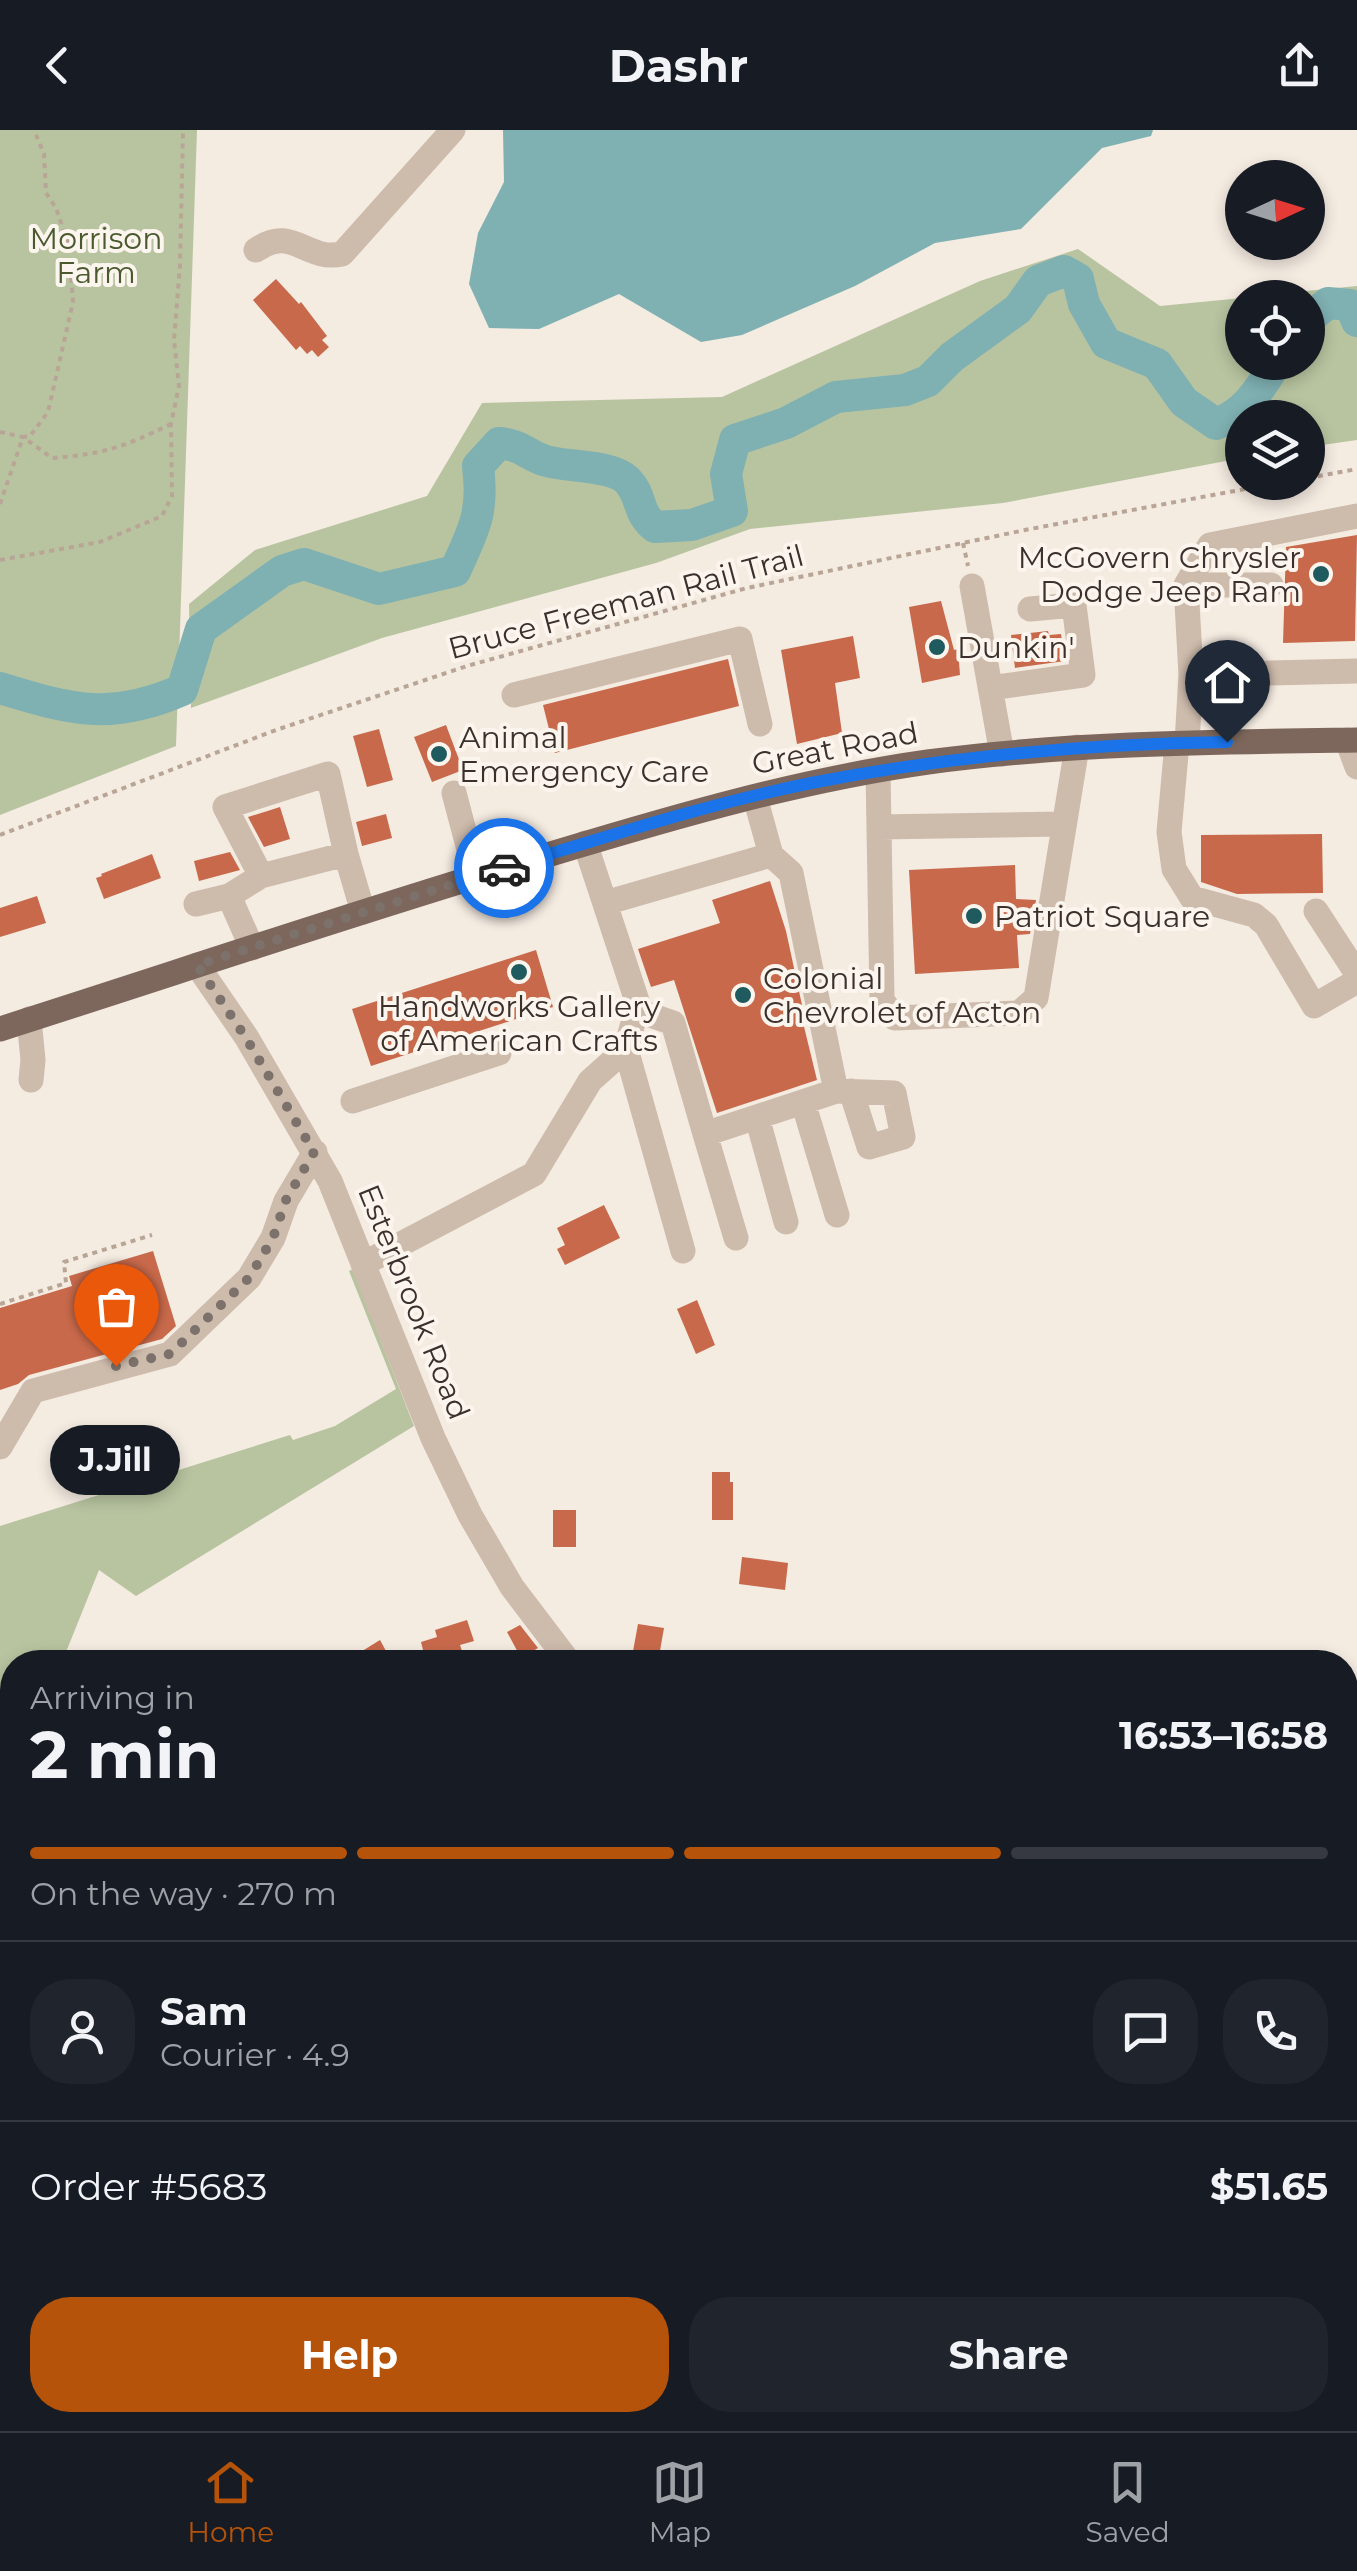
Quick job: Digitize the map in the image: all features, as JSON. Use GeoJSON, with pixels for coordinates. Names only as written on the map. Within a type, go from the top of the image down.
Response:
{"type":"FeatureCollection","features":[{"type":"Feature","properties":{"kind":"main road","name":"Great Road"},"geometry":{"type":"LineString","coordinates":[[0,1029],[476,876],[660,820],[755,796],[878,771],[1002,754],[1077,747],[1352,740]]}},
{"type":"Feature","properties":{"kind":"street"},"geometry":{"type":"LineString","coordinates":[[256,250],[270,240],[280,239],[330,256],[342,254],[453,130]]}},
{"type":"Feature","properties":{"kind":"street"},"geometry":{"type":"LineString","coordinates":[[1316,911],[1357,977],[1314,1006],[1266,925],[1254,916],[1192,898],[1174,869],[1169,832],[1191,675],[1186,585],[1210,546],[1357,516]]}},
{"type":"Feature","properties":{"kind":"street"},"geometry":{"type":"LineString","coordinates":[[1186,585],[1271,585]]}},
{"type":"Feature","properties":{"kind":"street"},"geometry":{"type":"LineString","coordinates":[[972,586],[1002,754]]}},
{"type":"Feature","properties":{"kind":"street"},"geometry":{"type":"LineString","coordinates":[[990,688],[1082,675],[1074,605],[1030,609]]}},
{"type":"Feature","properties":{"kind":"street"},"geometry":{"type":"LineString","coordinates":[[514,694],[740,638],[760,724]]}},
{"type":"Feature","properties":{"kind":"street"},"geometry":{"type":"LineString","coordinates":[[1191,675],[1357,671]]}},
{"type":"Feature","properties":{"kind":"street"},"geometry":{"type":"LineString","coordinates":[[1352,740],[1357,767]]}},
{"type":"Feature","properties":{"kind":"street"},"geometry":{"type":"LineString","coordinates":[[878,771],[882,1000],[895,1018],[1019,1013],[1036,998],[1077,747]]}},
{"type":"Feature","properties":{"kind":"street"},"geometry":{"type":"LineString","coordinates":[[261,876],[225,806],[328,774],[363,912]]}},
{"type":"Feature","properties":{"kind":"street"},"geometry":{"type":"LineString","coordinates":[[454,793],[476,876]]}},
{"type":"Feature","properties":{"kind":"street"},"geometry":{"type":"LineString","coordinates":[[705,1134],[844,1091],[791,872],[772,855],[755,796]]}},
{"type":"Feature","properties":{"kind":"street"},"geometry":{"type":"LineString","coordinates":[[879,827],[1064,824]]}},
{"type":"Feature","properties":{"kind":"street"},"geometry":{"type":"LineString","coordinates":[[586,844],[638,1004],[626,1049],[683,1251]]}},
{"type":"Feature","properties":{"kind":"street"},"geometry":{"type":"LineString","coordinates":[[196,904],[228,896],[261,876],[346,854]]}},
{"type":"Feature","properties":{"kind":"street"},"geometry":{"type":"LineString","coordinates":[[605,904],[772,855]]}},
{"type":"Feature","properties":{"kind":"street"},"geometry":{"type":"LineString","coordinates":[[228,896],[252,948]]}},
{"type":"Feature","properties":{"kind":"street","name":"Esterbrook Road"},"geometry":{"type":"LineString","coordinates":[[197,965],[246,1038],[330,1181],[432,1438],[512,1587],[560,1650]]}},
{"type":"Feature","properties":{"kind":"street"},"geometry":{"type":"LineString","coordinates":[[636,1010],[673,1023],[736,1238]]}},
{"type":"Feature","properties":{"kind":"street"},"geometry":{"type":"LineString","coordinates":[[30,1020],[30,1080]]}},
{"type":"Feature","properties":{"kind":"street"},"geometry":{"type":"LineString","coordinates":[[363,1264],[534,1174],[590,1081],[626,1049]]}},
{"type":"Feature","properties":{"kind":"street"},"geometry":{"type":"LineString","coordinates":[[353,1101],[499,1053]]}},
{"type":"Feature","properties":{"kind":"street"},"geometry":{"type":"LineString","coordinates":[[803,1102],[837,1215]]}},
{"type":"Feature","properties":{"kind":"street"},"geometry":{"type":"LineString","coordinates":[[757,1117],[786,1222]]}},
{"type":"Feature","properties":{"kind":"street"},"geometry":{"type":"LineString","coordinates":[[0,1447],[33,1391],[170,1354],[249,1278],[314,1152]]}},
{"type":"Feature","properties":{"kind":"path"},"geometry":{"type":"LineString","coordinates":[[0,432],[30,436],[48,412],[73,302],[69,246],[56,208],[46,193],[44,154],[34,130]]}},
{"type":"Feature","properties":{"kind":"path"},"geometry":{"type":"LineString","coordinates":[[0,560],[100,542],[162,516],[172,496],[171,424],[179,386],[174,340],[183,130]]}},
{"type":"Feature","properties":{"kind":"path"},"geometry":{"type":"LineString","coordinates":[[23,437],[52,458],[100,454],[171,424]]}},
{"type":"Feature","properties":{"kind":"path"},"geometry":{"type":"LineString","coordinates":[[0,504],[23,437]]}},
{"type":"Feature","properties":{"kind":"path"},"geometry":{"type":"LineString","coordinates":[[1325,475],[1357,469]]}},
{"type":"Feature","properties":{"kind":"path","name":"Bruce Freeman Rail Trail"},"geometry":{"type":"LineString","coordinates":[[0,835],[276,730],[467,666],[747,588],[1225,493]]}},
{"type":"Feature","properties":{"kind":"path"},"geometry":{"type":"LineString","coordinates":[[0,1304],[66,1284],[64,1262],[152,1235]]}},
{"type":"Feature","properties":{"kind":"green space","name":"Morrison Farm"},"geometry":{"type":"Polygon","coordinates":[[[0,130],[197,130],[176,746],[0,815],[0,130]]]}},
{"type":"Feature","properties":{"kind":"green space"},"geometry":{"type":"Polygon","coordinates":[[[1078,249],[1160,306],[1225,300],[1225,380],[1325,380],[1325,289],[1357,286],[1357,440],[1325,445],[1325,400],[1225,400],[1225,461],[1003,503],[750,529],[656,563],[382,638],[191,708],[189,604],[255,550],[427,496],[482,403],[722,397],[980,281],[1078,249]]]}},
{"type":"Feature","properties":{"kind":"green space"},"geometry":{"type":"Polygon","coordinates":[[[353,1269],[414,1426],[136,1596],[99,1570],[67,1650],[0,1650],[0,1526],[290,1435],[293,1440],[335,1426],[396,1389],[349,1271],[353,1269]]]}},
{"type":"Feature","properties":{"kind":"water"},"geometry":{"type":"Polygon","coordinates":[[[503,130],[1153,130],[1151,136],[1102,148],[1021,229],[935,243],[855,286],[742,335],[701,342],[619,294],[539,329],[489,328],[469,284],[478,233],[504,182],[503,130]]]}},
{"type":"Feature","properties":{"kind":"building"},"geometry":{"type":"Polygon","coordinates":[[[276,279],[301,302],[327,336],[322,340],[329,347],[318,357],[312,350],[307,354],[300,346],[296,350],[253,300],[276,279]]]}},
{"type":"Feature","properties":{"kind":"building","name":"McGovern Chrysler Dodge Jeep Ram"},"geometry":{"type":"Polygon","coordinates":[[[1357,535],[1355,641],[1283,643],[1286,547],[1357,535]]]}},
{"type":"Feature","properties":{"kind":"building"},"geometry":{"type":"Polygon","coordinates":[[[941,601],[954,650],[958,649],[960,675],[922,683],[909,607],[941,601]]]}},
{"type":"Feature","properties":{"kind":"building"},"geometry":{"type":"Polygon","coordinates":[[[1048,631],[1049,635],[1061,634],[1065,661],[1015,668],[1011,635],[1048,631]]]}},
{"type":"Feature","properties":{"kind":"building"},"geometry":{"type":"Polygon","coordinates":[[[853,636],[860,678],[835,683],[842,733],[797,744],[781,650],[853,636]]]}},
{"type":"Feature","properties":{"kind":"building"},"geometry":{"type":"Polygon","coordinates":[[[728,659],[739,706],[555,753],[543,705],[728,659]]]}},
{"type":"Feature","properties":{"kind":"building","name":"Animal Emergency Care"},"geometry":{"type":"Polygon","coordinates":[[[446,725],[463,770],[432,782],[414,737],[446,725]]]}},
{"type":"Feature","properties":{"kind":"building"},"geometry":{"type":"Polygon","coordinates":[[[379,729],[393,780],[367,787],[353,736],[379,729]]]}},
{"type":"Feature","properties":{"kind":"building"},"geometry":{"type":"Polygon","coordinates":[[[280,807],[290,839],[264,847],[248,817],[280,807]]]}},
{"type":"Feature","properties":{"kind":"building"},"geometry":{"type":"Polygon","coordinates":[[[386,814],[392,838],[362,846],[356,822],[386,814]]]}},
{"type":"Feature","properties":{"kind":"building"},"geometry":{"type":"Polygon","coordinates":[[[1322,834],[1323,893],[1237,894],[1201,882],[1201,835],[1322,834]]]}},
{"type":"Feature","properties":{"kind":"building"},"geometry":{"type":"Polygon","coordinates":[[[230,852],[240,870],[199,881],[194,861],[230,852]]]}},
{"type":"Feature","properties":{"kind":"building"},"geometry":{"type":"Polygon","coordinates":[[[152,854],[161,878],[104,899],[96,878],[152,854]]]}},
{"type":"Feature","properties":{"kind":"building","name":"Patriot Square"},"geometry":{"type":"Polygon","coordinates":[[[1015,865],[1016,899],[1036,900],[1030,934],[1017,935],[1019,968],[915,974],[909,870],[1015,865]]]}},
{"type":"Feature","properties":{"kind":"building","name":"Colonial Chevrolet of Acton"},"geometry":{"type":"Polygon","coordinates":[[[770,881],[786,931],[817,1080],[717,1113],[674,980],[651,987],[638,949],[720,923],[712,900],[770,881]]]}},
{"type":"Feature","properties":{"kind":"building"},"geometry":{"type":"Polygon","coordinates":[[[37,896],[46,923],[0,937],[0,908],[37,896]]]}},
{"type":"Feature","properties":{"kind":"building"},"geometry":{"type":"Polygon","coordinates":[[[536,950],[553,1007],[371,1066],[352,1009],[536,950]]]}},
{"type":"Feature","properties":{"kind":"building"},"geometry":{"type":"Polygon","coordinates":[[[604,1205],[620,1238],[565,1265],[557,1249],[565,1245],[557,1228],[604,1205]]]}},
{"type":"Feature","properties":{"kind":"building"},"geometry":{"type":"Polygon","coordinates":[[[153,1251],[176,1326],[162,1339],[29,1375],[0,1390],[0,1308],[72,1286],[69,1276],[153,1251]]]}},
{"type":"Feature","properties":{"kind":"building"},"geometry":{"type":"Polygon","coordinates":[[[697,1300],[715,1345],[696,1354],[677,1309],[697,1300]]]}},
{"type":"Feature","properties":{"kind":"building"},"geometry":{"type":"Polygon","coordinates":[[[712,1472],[730,1472],[733,1520],[712,1520],[712,1472]]]}},
{"type":"Feature","properties":{"kind":"building"},"geometry":{"type":"Polygon","coordinates":[[[553,1510],[576,1510],[576,1547],[553,1547],[553,1510]]]}},
{"type":"Feature","properties":{"kind":"building"},"geometry":{"type":"Polygon","coordinates":[[[742,1557],[788,1563],[785,1590],[739,1584],[742,1557]]]}},
{"type":"Feature","properties":{"kind":"building"},"geometry":{"type":"Polygon","coordinates":[[[467,1620],[474,1641],[460,1645],[462,1650],[423,1650],[421,1642],[437,1637],[435,1630],[467,1620]]]}},
{"type":"Feature","properties":{"kind":"building"},"geometry":{"type":"Polygon","coordinates":[[[638,1624],[664,1628],[660,1650],[633,1650],[638,1624]]]}},
{"type":"Feature","properties":{"kind":"building"},"geometry":{"type":"Polygon","coordinates":[[[520,1625],[538,1648],[517,1650],[507,1632],[520,1625]]]}},
{"type":"Feature","properties":{"kind":"building"},"geometry":{"type":"Polygon","coordinates":[[[380,1640],[385,1650],[364,1650],[380,1640]]]}},
{"type":"Feature","properties":{"kind":"waterway"},"geometry":{"type":"LineString","coordinates":[[0,688],[91,709],[134,706],[182,690],[201,629],[282,571],[304,564],[379,589],[455,571],[476,520],[480,496],[478,466],[499,443],[543,460],[620,475],[632,486],[645,516],[655,527],[692,525],[732,511],[726,474],[735,440],[786,423],[836,397],[905,390],[928,381],[952,357],[1018,309],[1038,281],[1064,271],[1078,279],[1084,304],[1106,343],[1157,364],[1184,402],[1216,424],[1244,407],[1265,380]]}},
{"type":"Feature","properties":{"kind":"waterway"},"geometry":{"type":"LineString","coordinates":[[1325,305],[1350,305],[1357,321]]}},
{"type":"Feature","properties":{"kind":"way so far"},"geometry":{"type":"LineString","coordinates":[[116,1366],[170,1354],[249,1278],[314,1152],[197,965],[504,868]]}},
{"type":"Feature","properties":{"kind":"place","name":"McGovern Chrysler Dodge Jeep Ram"},"geometry":{"type":"Point","coordinates":[1321,574]}},
{"type":"Feature","properties":{"kind":"place","name":"Dunkin'"},"geometry":{"type":"Point","coordinates":[937,647]}},
{"type":"Feature","properties":{"kind":"place","name":"Animal Emergency Care"},"geometry":{"type":"Point","coordinates":[439,754]}},
{"type":"Feature","properties":{"kind":"place","name":"Patriot Square"},"geometry":{"type":"Point","coordinates":[974,916]}},
{"type":"Feature","properties":{"kind":"place","name":"Handworks Gallery of American Crafts"},"geometry":{"type":"Point","coordinates":[519,972]}},
{"type":"Feature","properties":{"kind":"place","name":"Colonial Chevrolet of Acton"},"geometry":{"type":"Point","coordinates":[743,995]}},
{"type":"Feature","properties":{"kind":"place","name":"J.Jill"},"geometry":{"type":"Point","coordinates":[116,1366]}},
{"type":"Feature","properties":{"kind":"route"},"geometry":{"type":"LineString","coordinates":[[504,868],[660,820],[808,784],[926,762],[1116,744],[1227,742]]}}]}
